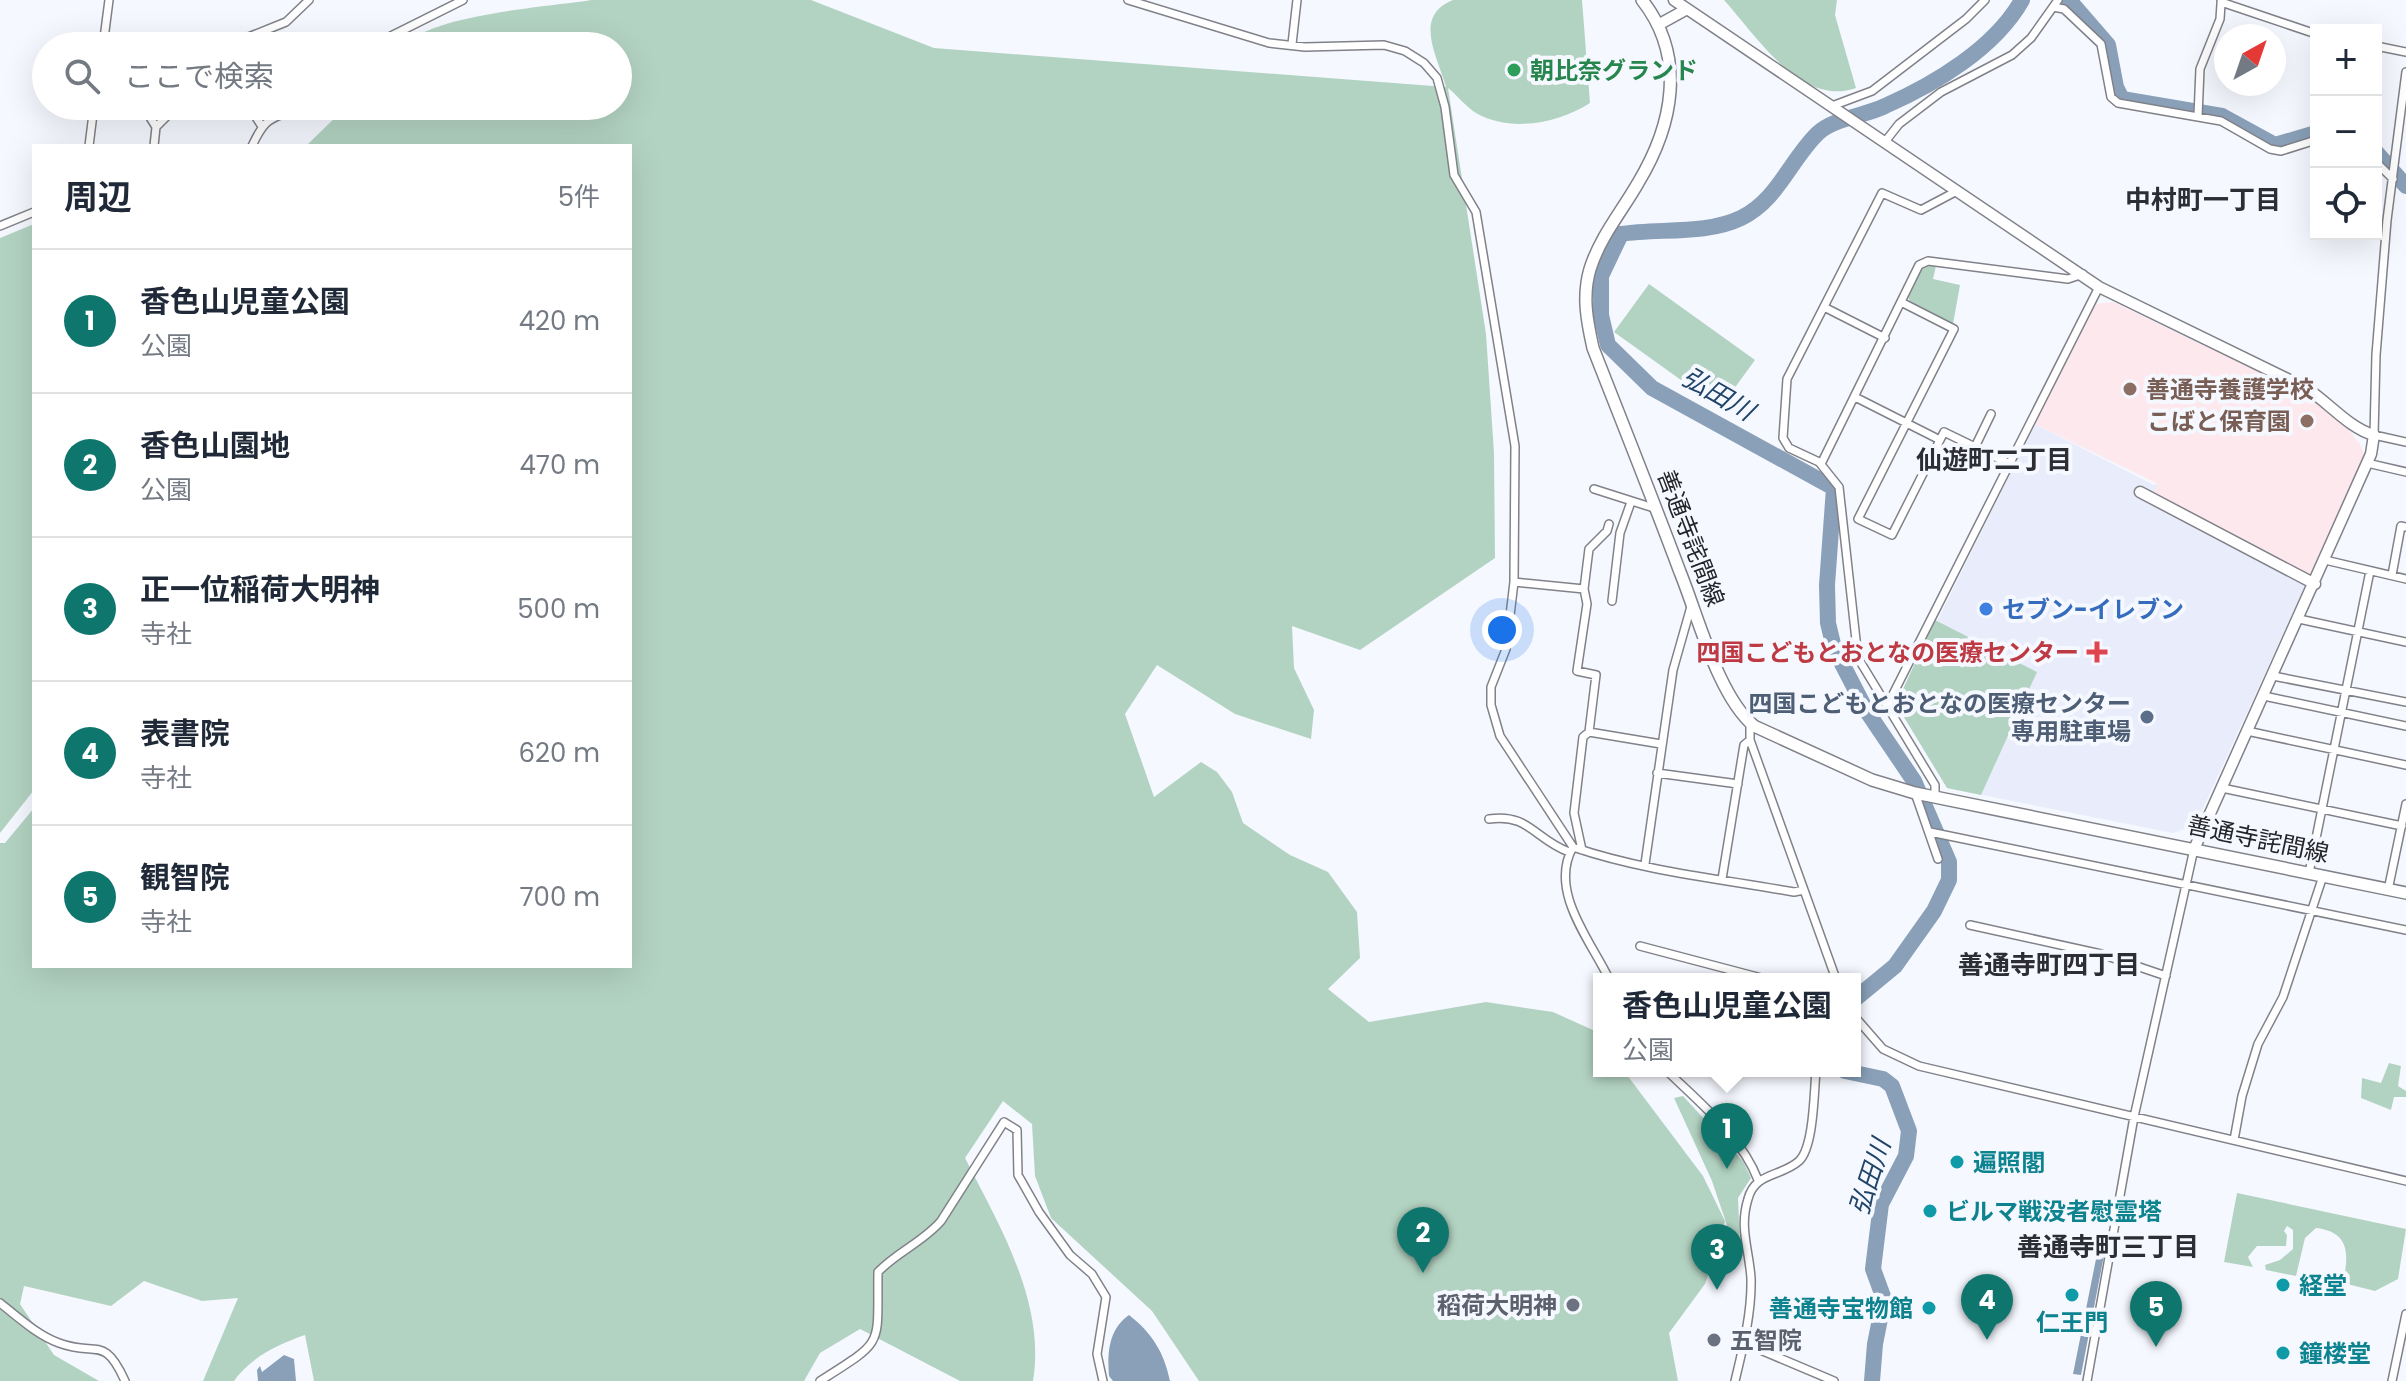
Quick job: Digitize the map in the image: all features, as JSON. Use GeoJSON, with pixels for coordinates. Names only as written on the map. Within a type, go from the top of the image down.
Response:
{"type":"FeatureCollection","features":[{"type":"Feature","properties":{"kind":"main road","name":"善通寺詫間線"},"geometry":{"type":"LineString","coordinates":[[1642,0],[1658,25],[1671,74],[1671,99],[1655,153],[1598,249],[1586,293],[1593,348],[1724,683],[1737,708],[1750,723],[1872,780],[1915,793],[2195,847],[2406,893]]}},
{"type":"Feature","properties":{"kind":"street"},"geometry":{"type":"LineString","coordinates":[[105,32],[109,0]]}},
{"type":"Feature","properties":{"kind":"street"},"geometry":{"type":"LineString","coordinates":[[263,32],[286,22],[309,0]]}},
{"type":"Feature","properties":{"kind":"street"},"geometry":{"type":"LineString","coordinates":[[399,32],[463,0]]}},
{"type":"Feature","properties":{"kind":"street"},"geometry":{"type":"LineString","coordinates":[[1128,0],[1237,30],[1269,43],[1305,47],[1384,45],[1405,51],[1424,63],[1437,78],[1445,107],[1454,175],[1476,212],[1490,307],[1498,326],[1515,446],[1514,582],[1506,649],[1491,687],[1491,705],[1500,736],[1571,850],[1565,888],[1606,973]]}},
{"type":"Feature","properties":{"kind":"street"},"geometry":{"type":"LineString","coordinates":[[1292,44],[1297,0]]}},
{"type":"Feature","properties":{"kind":"street"},"geometry":{"type":"LineString","coordinates":[[1674,0],[2099,287],[2306,388],[2329,402],[2363,432],[2406,442]]}},
{"type":"Feature","properties":{"kind":"street"},"geometry":{"type":"LineString","coordinates":[[1835,108],[1872,91],[1966,19],[1985,0]]}},
{"type":"Feature","properties":{"kind":"street"},"geometry":{"type":"LineString","coordinates":[[2198,116],[2200,69],[2220,19],[2221,2],[2310,32]]}},
{"type":"Feature","properties":{"kind":"street"},"geometry":{"type":"LineString","coordinates":[[1884,143],[1899,124],[1941,92],[2012,55],[2031,38],[2056,4],[2101,44],[2111,97],[2118,103],[2221,121],[2270,149],[2281,151],[2310,142]]}},
{"type":"Feature","properties":{"kind":"street"},"geometry":{"type":"LineString","coordinates":[[1658,25],[1687,9]]}},
{"type":"Feature","properties":{"kind":"street"},"geometry":{"type":"LineString","coordinates":[[2382,47],[2406,52]]}},
{"type":"Feature","properties":{"kind":"street"},"geometry":{"type":"LineString","coordinates":[[2087,1381],[2134,1117],[2195,847],[2315,584],[2367,463],[2374,435],[2376,355],[2406,72]]}},
{"type":"Feature","properties":{"kind":"street"},"geometry":{"type":"LineString","coordinates":[[89,144],[92,120]]}},
{"type":"Feature","properties":{"kind":"street"},"geometry":{"type":"LineString","coordinates":[[152,120],[156,127],[154,144]]}},
{"type":"Feature","properties":{"kind":"street"},"geometry":{"type":"LineString","coordinates":[[156,127],[163,120]]}},
{"type":"Feature","properties":{"kind":"street"},"geometry":{"type":"LineString","coordinates":[[258,120],[261,125]]}},
{"type":"Feature","properties":{"kind":"street"},"geometry":{"type":"LineString","coordinates":[[253,144],[261,125],[267,120]]}},
{"type":"Feature","properties":{"kind":"street"},"geometry":{"type":"LineString","coordinates":[[2382,168],[2393,179]]}},
{"type":"Feature","properties":{"kind":"street"},"geometry":{"type":"LineString","coordinates":[[1932,797],[1935,785],[1858,658],[1839,487],[1821,464],[1789,448],[1783,438],[1787,379],[1882,193],[1921,210],[1955,192]]}},
{"type":"Feature","properties":{"kind":"street"},"geometry":{"type":"LineString","coordinates":[[0,226],[32,213]]}},
{"type":"Feature","properties":{"kind":"street"},"geometry":{"type":"LineString","coordinates":[[1821,464],[1919,265],[1928,261],[2068,279],[2083,274]]}},
{"type":"Feature","properties":{"kind":"street"},"geometry":{"type":"LineString","coordinates":[[1886,708],[2099,287]]}},
{"type":"Feature","properties":{"kind":"street"},"geometry":{"type":"LineString","coordinates":[[1858,519],[1954,329],[1901,302]]}},
{"type":"Feature","properties":{"kind":"street"},"geometry":{"type":"LineString","coordinates":[[1824,307],[1885,338]]}},
{"type":"Feature","properties":{"kind":"street"},"geometry":{"type":"LineString","coordinates":[[1855,397],[1940,440]]}},
{"type":"Feature","properties":{"kind":"street"},"geometry":{"type":"LineString","coordinates":[[1975,447],[1991,414]]}},
{"type":"Feature","properties":{"kind":"street"},"geometry":{"type":"LineString","coordinates":[[1842,524],[1858,519],[1892,535],[1944,432],[2010,464]]}},
{"type":"Feature","properties":{"kind":"street"},"geometry":{"type":"LineString","coordinates":[[2367,463],[2406,472]]}},
{"type":"Feature","properties":{"kind":"street"},"geometry":{"type":"LineString","coordinates":[[1594,489],[1657,509]]}},
{"type":"Feature","properties":{"kind":"street"},"geometry":{"type":"LineString","coordinates":[[2140,492],[2315,584]]}},
{"type":"Feature","properties":{"kind":"street"},"geometry":{"type":"LineString","coordinates":[[1612,601],[1620,533],[1631,502]]}},
{"type":"Feature","properties":{"kind":"street"},"geometry":{"type":"LineString","coordinates":[[1582,850],[1575,798],[1583,737],[1589,732],[1596,675],[1577,671],[1587,604],[1584,589],[1589,549],[1607,531],[1609,524]]}},
{"type":"Feature","properties":{"kind":"street"},"geometry":{"type":"LineString","coordinates":[[2392,575],[2401,526],[2406,527]]}},
{"type":"Feature","properties":{"kind":"street"},"geometry":{"type":"LineString","coordinates":[[2325,560],[2406,579]]}},
{"type":"Feature","properties":{"kind":"street"},"geometry":{"type":"LineString","coordinates":[[2309,873],[2370,571]]}},
{"type":"Feature","properties":{"kind":"street"},"geometry":{"type":"LineString","coordinates":[[1514,582],[1584,589]]}},
{"type":"Feature","properties":{"kind":"street"},"geometry":{"type":"LineString","coordinates":[[1645,864],[1661,744],[1672,696],[1673,670],[1692,602]]}},
{"type":"Feature","properties":{"kind":"street"},"geometry":{"type":"LineString","coordinates":[[2299,619],[2406,642]]}},
{"type":"Feature","properties":{"kind":"street"},"geometry":{"type":"LineString","coordinates":[[2273,676],[2406,702]]}},
{"type":"Feature","properties":{"kind":"street"},"geometry":{"type":"LineString","coordinates":[[2264,696],[2406,726]]}},
{"type":"Feature","properties":{"kind":"street"},"geometry":{"type":"LineString","coordinates":[[1750,723],[1750,740],[1834,973]]}},
{"type":"Feature","properties":{"kind":"street"},"geometry":{"type":"LineString","coordinates":[[2247,731],[2406,765]]}},
{"type":"Feature","properties":{"kind":"street"},"geometry":{"type":"LineString","coordinates":[[1589,732],[1661,744]]}},
{"type":"Feature","properties":{"kind":"street"},"geometry":{"type":"LineString","coordinates":[[1722,879],[1744,745],[1750,740]]}},
{"type":"Feature","properties":{"kind":"street"},"geometry":{"type":"LineString","coordinates":[[1657,773],[1738,784]]}},
{"type":"Feature","properties":{"kind":"street"},"geometry":{"type":"LineString","coordinates":[[2222,788],[2402,826]]}},
{"type":"Feature","properties":{"kind":"street"},"geometry":{"type":"LineString","coordinates":[[1915,793],[1938,859]]}},
{"type":"Feature","properties":{"kind":"street"},"geometry":{"type":"LineString","coordinates":[[2388,890],[2406,804]]}},
{"type":"Feature","properties":{"kind":"street"},"geometry":{"type":"LineString","coordinates":[[1489,819],[1510,816],[1521,820],[1536,835],[1571,850],[1794,892],[1804,890]]}},
{"type":"Feature","properties":{"kind":"street"},"geometry":{"type":"LineString","coordinates":[[1930,832],[2406,930]]}},
{"type":"Feature","properties":{"kind":"street"},"geometry":{"type":"LineString","coordinates":[[2234,1140],[2242,1096],[2258,1044],[2283,997],[2314,913],[2323,876]]}},
{"type":"Feature","properties":{"kind":"street"},"geometry":{"type":"LineString","coordinates":[[1970,925],[2101,954],[2166,976]]}},
{"type":"Feature","properties":{"kind":"street"},"geometry":{"type":"LineString","coordinates":[[1640,946],[1742,973]]}},
{"type":"Feature","properties":{"kind":"street"},"geometry":{"type":"LineString","coordinates":[[1861,1024],[1883,1049],[1919,1066],[2406,1181]]}},
{"type":"Feature","properties":{"kind":"street"},"geometry":{"type":"LineString","coordinates":[[1673,1077],[1707,1109],[1753,1166],[1758,1180]]}},
{"type":"Feature","properties":{"kind":"street"},"geometry":{"type":"LineString","coordinates":[[1735,1381],[1744,1343],[1751,1278],[1742,1222],[1749,1194],[1758,1180],[1791,1166],[1803,1155],[1815,1077]]}},
{"type":"Feature","properties":{"kind":"street"},"geometry":{"type":"LineString","coordinates":[[820,1381],[872,1346],[879,1325],[878,1272],[894,1255],[930,1234],[941,1221],[1004,1122],[1017,1130],[1018,1175],[1039,1212],[1070,1255],[1092,1274],[1106,1297],[1097,1354],[1103,1381]]}},
{"type":"Feature","properties":{"kind":"street"},"geometry":{"type":"LineString","coordinates":[[0,1303],[62,1344],[103,1349],[115,1361],[125,1381]]}},
{"type":"Feature","properties":{"kind":"street"},"geometry":{"type":"LineString","coordinates":[[2392,1381],[2406,1314]]}},
{"type":"Feature","properties":{"kind":"street"},"geometry":{"type":"LineString","coordinates":[[1744,1343],[1834,1381]]}},
{"type":"Feature","properties":{"kind":"shaded area"},"geometry":{"type":"Polygon","coordinates":[[[2113,302],[2309,396],[2345,425],[2360,444],[2365,456],[2310,575],[2153,496],[2158,484],[2035,424],[2095,304],[2113,302]]]}},
{"type":"Feature","properties":{"kind":"shaded area","name":"四国こどもとおとなの医療センター"},"geometry":{"type":"Polygon","coordinates":[[[2035,424],[2154,485],[2159,483],[2154,496],[2310,575],[2195,826],[2173,833],[1947,788],[1896,704],[2035,424]]]}},
{"type":"Feature","properties":{"kind":"green space"},"geometry":{"type":"Polygon","coordinates":[[[592,0],[811,0],[934,48],[1446,87],[1431,39],[1433,16],[1441,7],[1453,0],[1582,0],[1590,103],[1550,120],[1504,123],[1476,113],[1448,88],[1486,334],[1494,453],[1495,558],[1360,650],[1292,626],[1294,668],[1314,710],[1311,739],[1235,714],[1157,665],[1125,714],[1154,797],[1201,762],[1217,772],[1232,792],[1243,823],[1290,855],[1328,872],[1357,912],[1360,958],[1328,989],[1369,1022],[1486,1002],[1553,1012],[1593,1030],[1593,1077],[1629,1077],[1703,1176],[1725,1221],[1705,1284],[1669,1333],[1678,1381],[1199,1381],[1152,1311],[1051,1218],[1035,1176],[1032,1124],[1003,1101],[965,1158],[1005,1237],[1026,1293],[1033,1322],[1033,1381],[960,1381],[860,1329],[820,1353],[804,1381],[314,1381],[305,1335],[265,1353],[248,1365],[234,1381],[203,1381],[238,1298],[202,1301],[144,1281],[111,1306],[24,1286],[20,1304],[54,1355],[99,1381],[0,1381],[0,843],[5,843],[32,810],[32,968],[632,968],[632,144],[308,144],[333,120],[632,120],[632,32],[425,32],[464,19],[592,0]]]}},
{"type":"Feature","properties":{"kind":"green space"},"geometry":{"type":"Polygon","coordinates":[[[1724,0],[1837,0],[1835,15],[1856,88],[1836,91],[1798,78],[1765,48],[1724,0]]]}},
{"type":"Feature","properties":{"kind":"green space"},"geometry":{"type":"Polygon","coordinates":[[[32,225],[32,793],[0,833],[0,238],[32,225]]]}},
{"type":"Feature","properties":{"kind":"green space"},"geometry":{"type":"Polygon","coordinates":[[[1922,266],[1936,266],[1933,279],[1960,285],[1953,324],[1910,302],[1908,297],[1922,266]]]}},
{"type":"Feature","properties":{"kind":"green space"},"geometry":{"type":"Polygon","coordinates":[[[1649,284],[1755,360],[1720,408],[1614,332],[1649,284]]]}},
{"type":"Feature","properties":{"kind":"green space"},"geometry":{"type":"Polygon","coordinates":[[[1935,620],[2037,672],[1981,795],[1947,788],[1896,704],[1935,620]]]}},
{"type":"Feature","properties":{"kind":"green space"},"geometry":{"type":"Polygon","coordinates":[[[2389,1063],[2401,1066],[2398,1086],[2406,1091],[2406,1097],[2394,1097],[2391,1110],[2361,1098],[2362,1078],[2381,1083],[2389,1063]]]}},
{"type":"Feature","properties":{"kind":"green space"},"geometry":{"type":"Polygon","coordinates":[[[1683,1096],[1743,1161],[1751,1178],[1738,1198],[1740,1245],[1732,1240],[1712,1181],[1674,1098],[1683,1096]]]}},
{"type":"Feature","properties":{"kind":"green space"},"geometry":{"type":"Polygon","coordinates":[[[2237,1193],[2406,1229],[2398,1279],[2375,1291],[2343,1283],[2346,1263],[2344,1246],[2335,1234],[2316,1228],[2305,1238],[2296,1276],[2266,1270],[2265,1265],[2280,1260],[2293,1249],[2293,1230],[2287,1226],[2284,1231],[2287,1235],[2286,1246],[2257,1246],[2248,1257],[2253,1267],[2224,1262],[2237,1193]]]}},
{"type":"Feature","properties":{"kind":"water"},"geometry":{"type":"Polygon","coordinates":[[[2097,1254],[2104,1255],[2081,1375],[2073,1374],[2097,1254]]]}},
{"type":"Feature","properties":{"kind":"water"},"geometry":{"type":"Polygon","coordinates":[[[1129,1315],[1156,1344],[1170,1381],[1113,1381],[1109,1376],[1108,1358],[1113,1334],[1129,1315]]]}},
{"type":"Feature","properties":{"kind":"water"},"geometry":{"type":"Polygon","coordinates":[[[284,1355],[294,1359],[296,1381],[258,1381],[257,1370],[260,1366],[262,1372],[284,1355]]]}},
{"type":"Feature","properties":{"kind":"waterway","name":"弘田川"},"geometry":{"type":"LineString","coordinates":[[1861,994],[1895,966],[1934,911],[1949,880],[1949,862],[1914,781],[1866,710],[1834,648],[1828,623],[1827,585],[1834,488],[1652,388],[1608,345],[1601,315],[1601,276],[1621,234],[1713,227],[1741,218],[1754,210],[1765,201],[1818,133],[1832,124],[1885,106],[1924,87],[1962,63],[1996,34],[2022,0]]}},
{"type":"Feature","properties":{"kind":"waterway"},"geometry":{"type":"LineString","coordinates":[[2069,0],[2108,45],[2116,87],[2122,99],[2222,116],[2275,145],[2310,135]]}},
{"type":"Feature","properties":{"kind":"waterway"},"geometry":{"type":"LineString","coordinates":[[2382,159],[2406,186]]}},
{"type":"Feature","properties":{"kind":"waterway","name":"弘田川"},"geometry":{"type":"LineString","coordinates":[[1861,1074],[1883,1079],[1892,1086],[1909,1131],[1906,1156],[1881,1204],[1873,1269],[1884,1299],[1872,1381]]}},
{"type":"Feature","properties":{"kind":"place","name":"朝比奈グランド"},"geometry":{"type":"Point","coordinates":[1514,70]}},
{"type":"Feature","properties":{"kind":"place","name":"善通寺養護学校"},"geometry":{"type":"Point","coordinates":[2130,389]}},
{"type":"Feature","properties":{"kind":"place","name":"こばと保育園"},"geometry":{"type":"Point","coordinates":[2307,421]}},
{"type":"Feature","properties":{"kind":"place","name":"セブン-イレブン"},"geometry":{"type":"Point","coordinates":[1986,609]}},
{"type":"Feature","properties":{"kind":"place","name":"四国こどもとおとなの医療センター"},"geometry":{"type":"Point","coordinates":[2097,652]}},
{"type":"Feature","properties":{"kind":"place","name":"四国こどもとおとなの医療センター 専用駐車場"},"geometry":{"type":"Point","coordinates":[2147,717]}},
{"type":"Feature","properties":{"kind":"place","name":"遍照閣"},"geometry":{"type":"Point","coordinates":[1957,1162]}},
{"type":"Feature","properties":{"kind":"place","name":"香色山児童公園"},"geometry":{"type":"Point","coordinates":[1727,1169]}},
{"type":"Feature","properties":{"kind":"place","name":"ビルマ戦没者慰霊塔"},"geometry":{"type":"Point","coordinates":[1930,1211]}},
{"type":"Feature","properties":{"kind":"place","name":"香色山園地"},"geometry":{"type":"Point","coordinates":[1423,1273]}},
{"type":"Feature","properties":{"kind":"place","name":"経堂"},"geometry":{"type":"Point","coordinates":[2283,1285]}},
{"type":"Feature","properties":{"kind":"place","name":"正一位稲荷大明神"},"geometry":{"type":"Point","coordinates":[1717,1290]}},
{"type":"Feature","properties":{"kind":"place","name":"仁王門"},"geometry":{"type":"Point","coordinates":[2072,1295]}},
{"type":"Feature","properties":{"kind":"place","name":"稻荷大明神"},"geometry":{"type":"Point","coordinates":[1573,1305]}},
{"type":"Feature","properties":{"kind":"place","name":"善通寺宝物館"},"geometry":{"type":"Point","coordinates":[1929,1308]}},
{"type":"Feature","properties":{"kind":"place","name":"五智院"},"geometry":{"type":"Point","coordinates":[1714,1340]}},
{"type":"Feature","properties":{"kind":"place","name":"表書院"},"geometry":{"type":"Point","coordinates":[1987,1340]}},
{"type":"Feature","properties":{"kind":"place","name":"観智院"},"geometry":{"type":"Point","coordinates":[2156,1347]}},
{"type":"Feature","properties":{"kind":"place","name":"鐘楼堂"},"geometry":{"type":"Point","coordinates":[2283,1353]}},
{"type":"Feature","properties":{"kind":"district","name":"中村町一丁目"},"geometry":{"type":"Point","coordinates":[2203,200]}},
{"type":"Feature","properties":{"kind":"district","name":"仙遊町二丁目"},"geometry":{"type":"Point","coordinates":[1994,460]}},
{"type":"Feature","properties":{"kind":"district","name":"善通寺町四丁目"},"geometry":{"type":"Point","coordinates":[2049,965]}},
{"type":"Feature","properties":{"kind":"district","name":"善通寺町三丁目"},"geometry":{"type":"Point","coordinates":[2108,1247]}}]}
